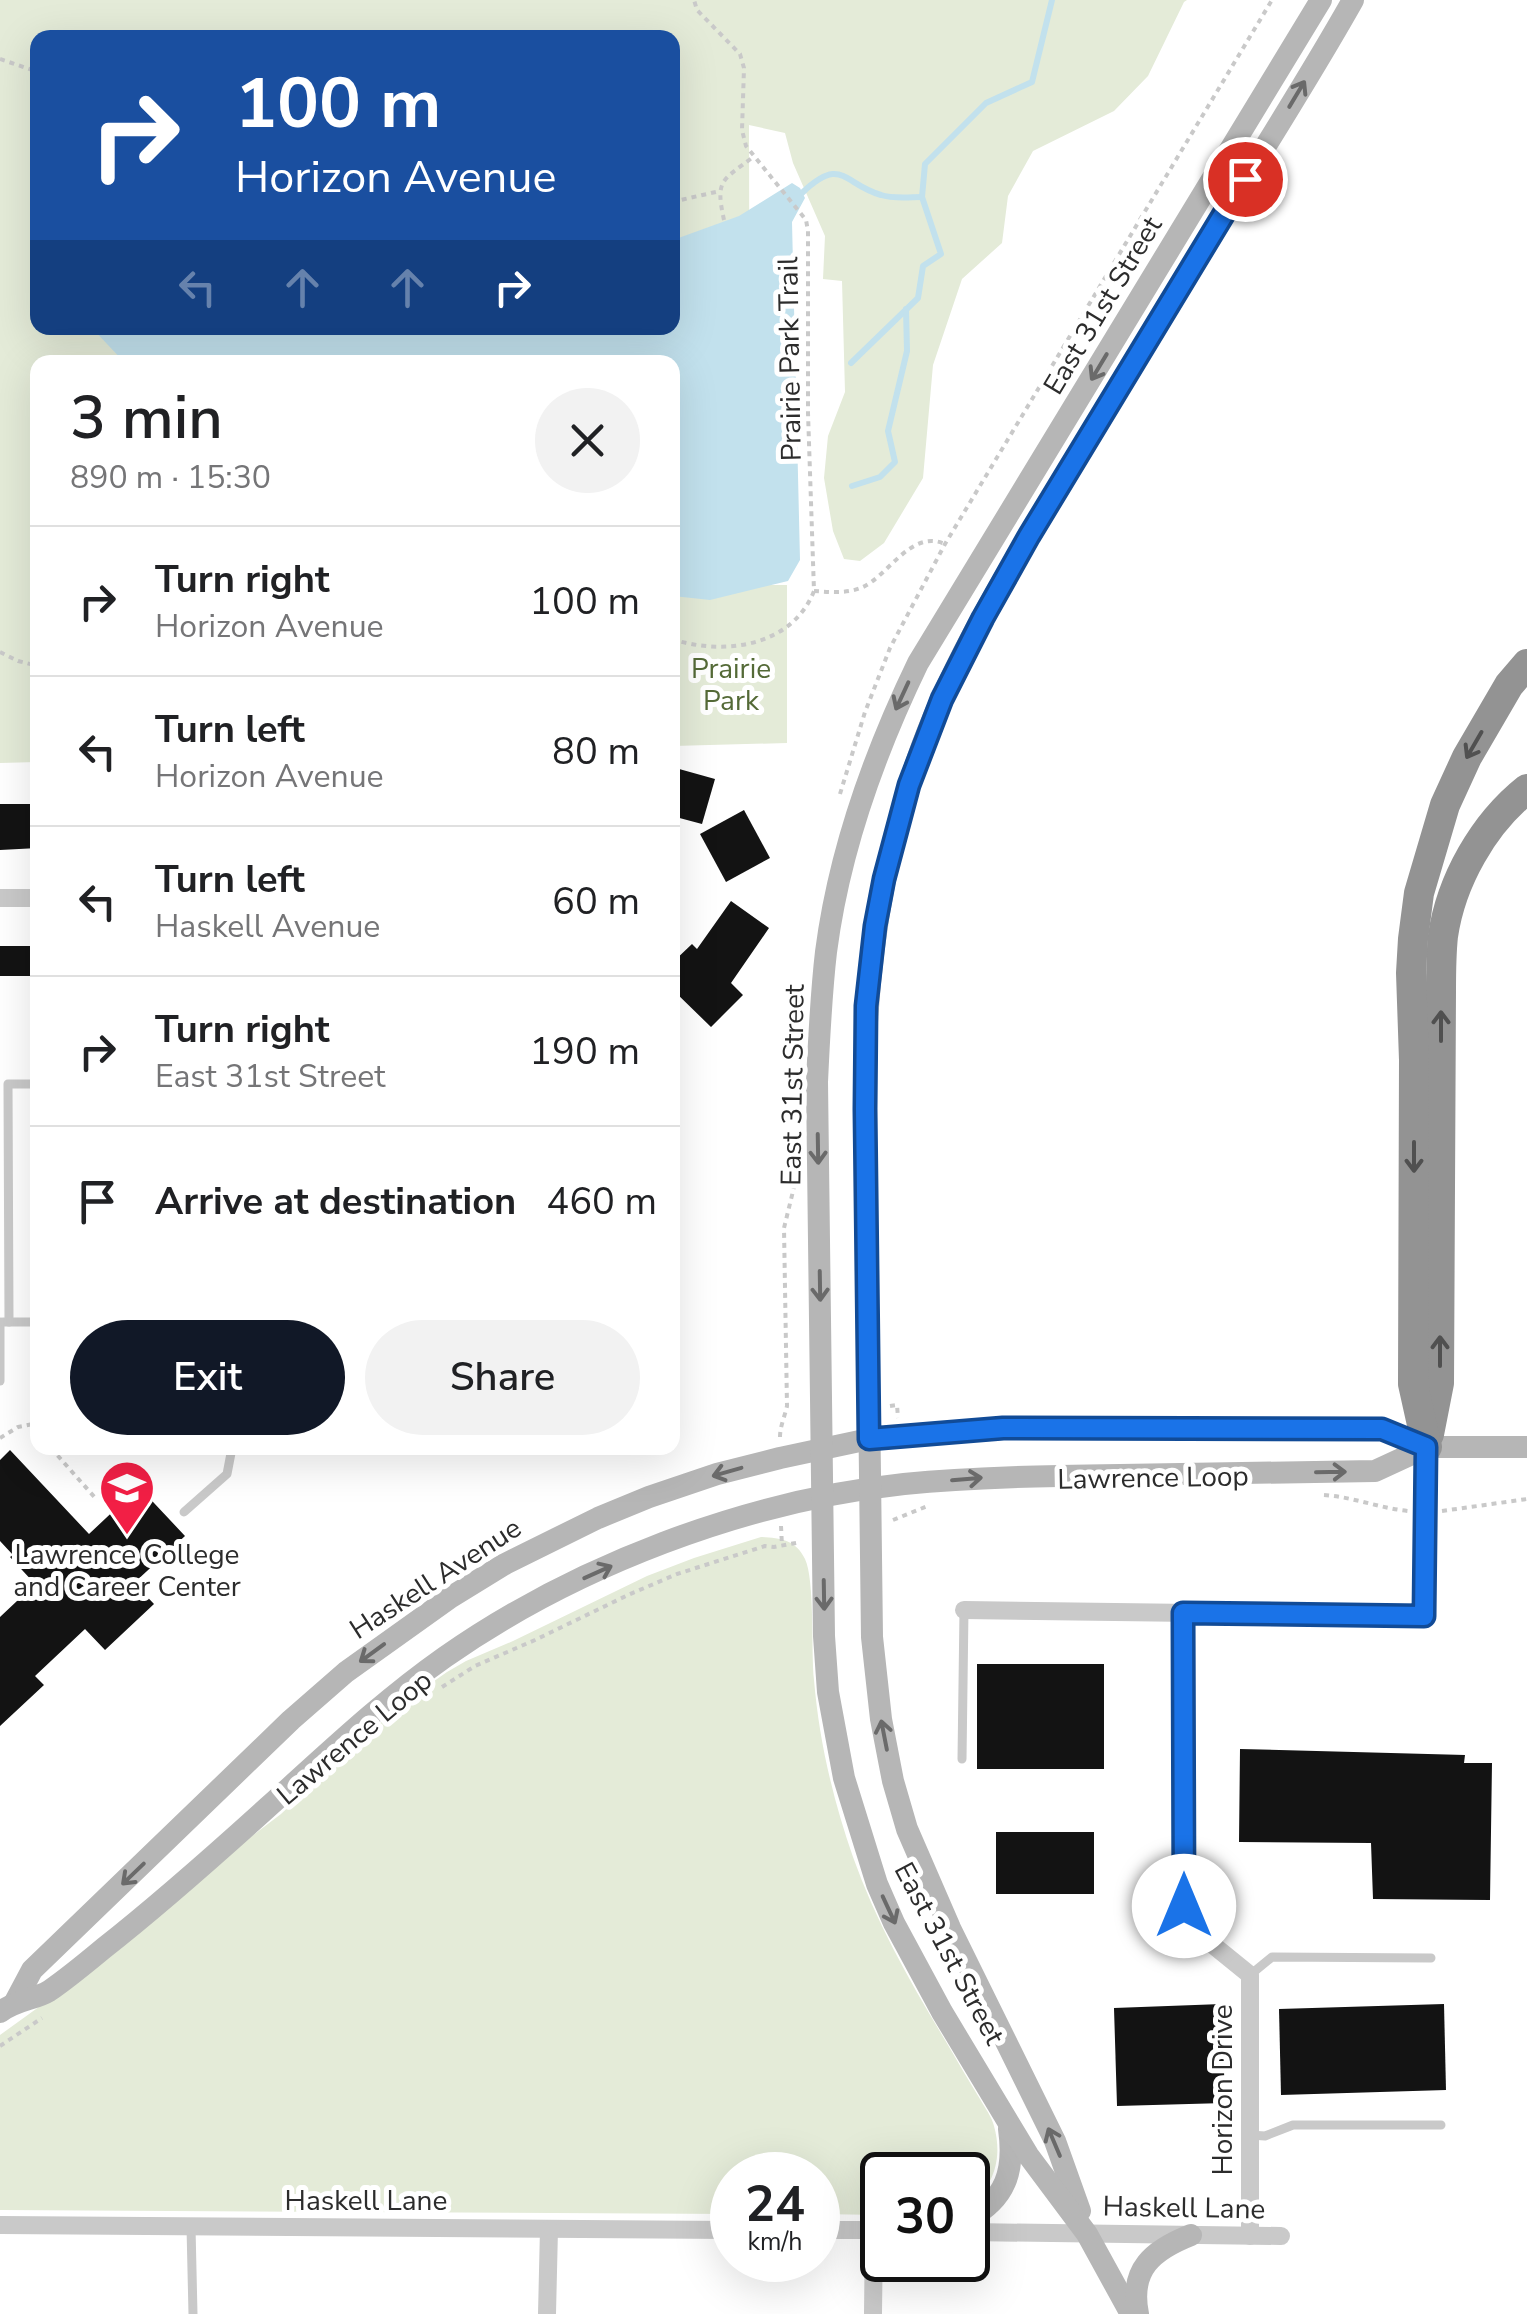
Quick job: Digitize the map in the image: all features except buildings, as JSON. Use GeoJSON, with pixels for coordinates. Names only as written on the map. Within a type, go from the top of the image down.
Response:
{"type":"FeatureCollection","features":[{"type":"Feature","properties":{"kind":"highway"},"geometry":{"type":"LineString","coordinates":[[1426,1447],[1413,1384],[1413,939],[1419,893],[1445,805],[1467,756],[1509,685],[1527,664]]}},
{"type":"Feature","properties":{"kind":"highway"},"geometry":{"type":"LineString","coordinates":[[1426,1447],[1440,1384],[1443,936],[1467,863],[1488,830],[1527,790]]}},
{"type":"Feature","properties":{"kind":"main road","name":"East 31st Street"},"geometry":{"type":"LineString","coordinates":[[1088,2234],[1028,2155],[894,1924],[850,1801],[836,1744],[824,1636],[817,1082],[827,949],[844,864],[870,773],[902,696],[926,650],[1321,0]]}},
{"type":"Feature","properties":{"kind":"main road","name":"East 31st Street"},"geometry":{"type":"LineString","coordinates":[[1130,2314],[1088,2234],[1055,2142],[929,1882],[900,1805],[887,1751],[872,1636],[866,1006],[884,879],[909,785],[959,661],[1010,569],[1353,0]]}},
{"type":"Feature","properties":{"kind":"main road","name":"Haskell Avenue"},"geometry":{"type":"LineString","coordinates":[[8,2007],[32,1970],[291,1720],[346,1672],[451,1597],[505,1564],[649,1497],[717,1474],[822,1448],[869,1439],[1003,1428],[1382,1429],[1426,1447],[1527,1447]]}},
{"type":"Feature","properties":{"kind":"main road","name":"Haskell Avenue"},"geometry":{"type":"LineString","coordinates":[[8,2007],[46,1993],[104,1949],[376,1710],[444,1658],[550,1594],[645,1551],[712,1527],[822,1497],[902,1484],[990,1477],[1375,1471],[1426,1447]]}},
{"type":"Feature","properties":{"kind":"main road"},"geometry":{"type":"LineString","coordinates":[[990,2205],[1002,2190],[1011,2161],[1008,2120]]}},
{"type":"Feature","properties":{"kind":"main road"},"geometry":{"type":"LineString","coordinates":[[1138,2314],[1136,2284],[1144,2266],[1165,2245],[1191,2235]]}},
{"type":"Feature","properties":{"kind":"street"},"geometry":{"type":"LineString","coordinates":[[0,898],[30,898]]}},
{"type":"Feature","properties":{"kind":"street"},"geometry":{"type":"LineString","coordinates":[[964,1610],[1424,1616],[1426,1447]]}},
{"type":"Feature","properties":{"kind":"street","name":"Horizon Drive"},"geometry":{"type":"LineString","coordinates":[[1183,1613],[1184,1906],[1197,1932],[1250,1975],[1250,2236]]}},
{"type":"Feature","properties":{"kind":"street","name":"Haskell Lane"},"geometry":{"type":"LineString","coordinates":[[0,2225],[710,2230]]}},
{"type":"Feature","properties":{"kind":"street"},"geometry":{"type":"LineString","coordinates":[[547,2314],[549,2228]]}},
{"type":"Feature","properties":{"kind":"street","name":"Haskell Lane"},"geometry":{"type":"LineString","coordinates":[[990,2232],[1280,2236]]}},
{"type":"Feature","properties":{"kind":"street"},"geometry":{"type":"LineString","coordinates":[[873,2314],[875,2282]]}},
{"type":"Feature","properties":{"kind":"lane"},"geometry":{"type":"LineString","coordinates":[[0,1382],[8,1084],[30,1084]]}},
{"type":"Feature","properties":{"kind":"lane"},"geometry":{"type":"LineString","coordinates":[[3,1322],[30,1322]]}},
{"type":"Feature","properties":{"kind":"lane"},"geometry":{"type":"LineString","coordinates":[[184,1512],[227,1474],[231,1455]]}},
{"type":"Feature","properties":{"kind":"lane"},"geometry":{"type":"LineString","coordinates":[[962,1759],[964,1610]]}},
{"type":"Feature","properties":{"kind":"lane"},"geometry":{"type":"LineString","coordinates":[[1250,1975],[1272,1957],[1431,1958]]}},
{"type":"Feature","properties":{"kind":"lane"},"geometry":{"type":"LineString","coordinates":[[1250,2135],[1264,2136],[1292,2125],[1441,2125]]}},
{"type":"Feature","properties":{"kind":"lane"},"geometry":{"type":"LineString","coordinates":[[192,2226],[193,2314]]}},
{"type":"Feature","properties":{"kind":"path"},"geometry":{"type":"LineString","coordinates":[[694,0],[697,10],[740,54],[744,68],[742,130],[753,157],[723,180],[720,191],[724,220]]}},
{"type":"Feature","properties":{"kind":"path"},"geometry":{"type":"LineString","coordinates":[[0,59],[30,69]]}},
{"type":"Feature","properties":{"kind":"path","name":"Prairie Park Trail"},"geometry":{"type":"LineString","coordinates":[[753,157],[806,220],[808,231],[808,413],[814,591]]}},
{"type":"Feature","properties":{"kind":"path"},"geometry":{"type":"LineString","coordinates":[[680,200],[720,191]]}},
{"type":"Feature","properties":{"kind":"path"},"geometry":{"type":"LineString","coordinates":[[680,642],[728,648],[762,640],[782,632],[808,606],[814,591],[859,589],[914,546],[931,540],[945,544]]}},
{"type":"Feature","properties":{"kind":"path"},"geometry":{"type":"LineString","coordinates":[[0,652],[30,664]]}},
{"type":"Feature","properties":{"kind":"path"},"geometry":{"type":"LineString","coordinates":[[898,1405],[899,1436]]}},
{"type":"Feature","properties":{"kind":"path"},"geometry":{"type":"LineString","coordinates":[[0,1438],[18,1426],[30,1424]]}},
{"type":"Feature","properties":{"kind":"path"},"geometry":{"type":"LineString","coordinates":[[56,1455],[98,1500]]}},
{"type":"Feature","properties":{"kind":"path"},"geometry":{"type":"LineString","coordinates":[[902,1484],[903,1518],[942,1502]]}},
{"type":"Feature","properties":{"kind":"path"},"geometry":{"type":"LineString","coordinates":[[1309,1495],[1347,1498],[1405,1511]]}},
{"type":"Feature","properties":{"kind":"path"},"geometry":{"type":"LineString","coordinates":[[1448,1511],[1527,1499]]}},
{"type":"Feature","properties":{"kind":"path","name":"Lawrence Loop"},"geometry":{"type":"LineString","coordinates":[[439,1690],[475,1666],[628,1594],[765,1546],[782,1546]]}},
{"type":"Feature","properties":{"kind":"path"},"geometry":{"type":"LineString","coordinates":[[0,2046],[42,2017]]}},
{"type":"Feature","properties":{"kind":"green space","name":"Prairie Park"},"geometry":{"type":"Polygon","coordinates":[[[0,0],[1187,0],[1148,76],[1114,111],[1033,151],[1008,196],[1002,243],[962,279],[933,365],[923,478],[884,543],[860,561],[844,559],[833,531],[824,478],[828,436],[845,392],[842,281],[823,279],[825,236],[793,163],[785,133],[749,125],[750,585],[787,585],[787,743],[680,746],[680,355],[30,355],[30,762],[0,763],[0,0]]]}},
{"type":"Feature","properties":{"kind":"green space"},"geometry":{"type":"Polygon","coordinates":[[[761,1537],[787,1541],[805,1559],[819,1725],[846,1835],[894,1951],[993,2123],[997,2160],[990,2181],[990,2152],[860,2152],[860,2215],[840,2214],[840,2152],[710,2152],[710,2214],[0,2210],[0,2035],[72,1983],[199,1876],[281,1814],[364,1736],[447,1672],[647,1576],[761,1537]]]}},
{"type":"Feature","properties":{"kind":"water"},"geometry":{"type":"Polygon","coordinates":[[[792,183],[805,198],[792,222],[800,560],[788,581],[710,600],[680,597],[680,355],[117,355],[99,335],[680,335],[680,237],[739,216],[792,183]]]}},
{"type":"Feature","properties":{"kind":"waterway"},"geometry":{"type":"LineString","coordinates":[[851,363],[918,298],[923,266],[941,254],[922,197],[925,164],[986,103],[1032,82],[1052,0]]}},
{"type":"Feature","properties":{"kind":"waterway"},"geometry":{"type":"LineString","coordinates":[[802,193],[815,182],[835,174],[881,195],[922,197]]}},
{"type":"Feature","properties":{"kind":"waterway"},"geometry":{"type":"LineString","coordinates":[[852,486],[880,477],[895,462],[888,431],[907,351],[906,309]]}},
{"type":"Feature","properties":{"kind":"place","name":"Lawrence College and Career Center"},"geometry":{"type":"Point","coordinates":[127,1537]}},
{"type":"Feature","properties":{"kind":"route"},"geometry":{"type":"LineString","coordinates":[[1184,1906],[1183,1613],[1424,1616],[1426,1447],[1382,1429],[1003,1428],[869,1439],[866,1006],[875,926],[895,834],[923,744],[959,661],[1029,536],[1245,179]]}}]}
